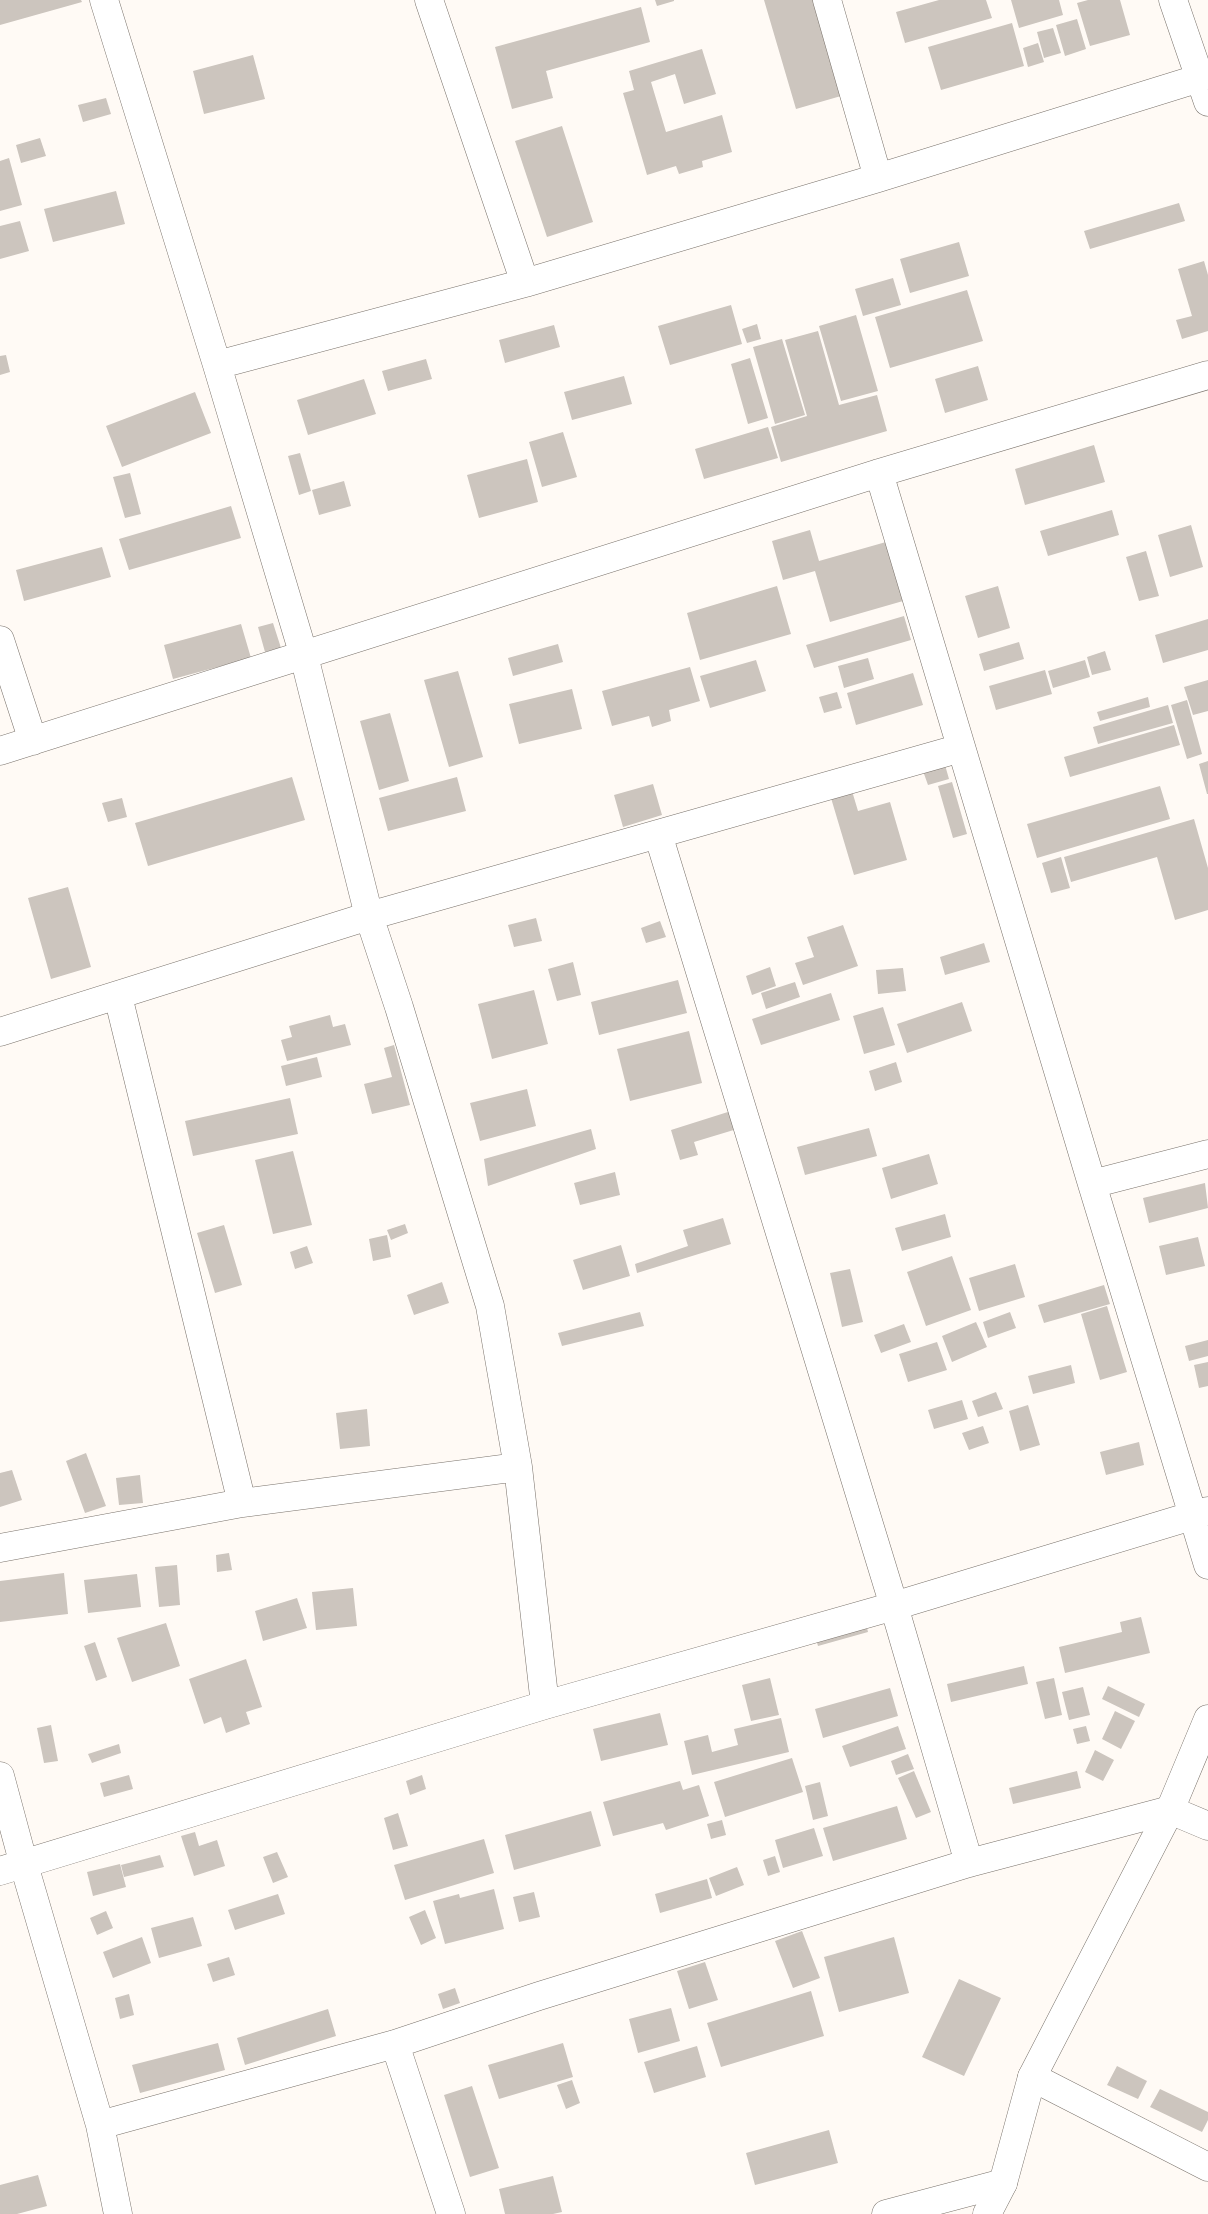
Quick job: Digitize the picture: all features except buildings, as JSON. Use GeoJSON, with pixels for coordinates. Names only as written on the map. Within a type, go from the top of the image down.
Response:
{"type":"FeatureCollection","features":[{"type":"Feature","properties":{"kind":"street"},"geometry":{"type":"LineString","coordinates":[[104,0],[217,365],[304,656],[369,916],[400,1007],[490,1306],[518,1467],[545,1705]]}},
{"type":"Feature","properties":{"kind":"street"},"geometry":{"type":"LineString","coordinates":[[429,0],[525,284]]}},
{"type":"Feature","properties":{"kind":"street"},"geometry":{"type":"LineString","coordinates":[[827,0],[878,178]]}},
{"type":"Feature","properties":{"kind":"street"},"geometry":{"type":"LineString","coordinates":[[217,365],[525,284],[878,178],[1204,90],[1173,0]]}},
{"type":"Feature","properties":{"kind":"street"},"geometry":{"type":"LineString","coordinates":[[0,751],[879,473],[1208,375]]}},
{"type":"Feature","properties":{"kind":"street"},"geometry":{"type":"LineString","coordinates":[[879,473],[1092,1184],[1201,1513],[1208,1565]]}},
{"type":"Feature","properties":{"kind":"street"},"geometry":{"type":"LineString","coordinates":[[0,640],[33,741]]}},
{"type":"Feature","properties":{"kind":"street"},"geometry":{"type":"LineString","coordinates":[[0,1032],[369,916],[961,748]]}},
{"type":"Feature","properties":{"kind":"street"},"geometry":{"type":"LineString","coordinates":[[658,834],[894,1606],[969,1863]]}},
{"type":"Feature","properties":{"kind":"street"},"geometry":{"type":"LineString","coordinates":[[118,996],[242,1503]]}},
{"type":"Feature","properties":{"kind":"street"},"geometry":{"type":"LineString","coordinates":[[1092,1184],[1208,1154]]}},
{"type":"Feature","properties":{"kind":"street"},"geometry":{"type":"LineString","coordinates":[[0,1548],[242,1503],[518,1467]]}},
{"type":"Feature","properties":{"kind":"street"},"geometry":{"type":"LineString","coordinates":[[12,1868],[545,1705],[894,1606],[1201,1513]]}},
{"type":"Feature","properties":{"kind":"street"},"geometry":{"type":"LineString","coordinates":[[987,2214],[1003,2183],[1032,2077],[1170,1810],[1208,1719]]}},
{"type":"Feature","properties":{"kind":"street"},"geometry":{"type":"LineString","coordinates":[[0,1776],[12,1868],[100,2124],[118,2214]]}},
{"type":"Feature","properties":{"kind":"street"},"geometry":{"type":"LineString","coordinates":[[100,2124],[395,2044],[558,1990],[969,1863],[1170,1810],[1208,1826]]}},
{"type":"Feature","properties":{"kind":"street"},"geometry":{"type":"LineString","coordinates":[[395,2044],[451,2214]]}},
{"type":"Feature","properties":{"kind":"street"},"geometry":{"type":"LineString","coordinates":[[1032,2077],[1208,2167]]}},
{"type":"Feature","properties":{"kind":"street"},"geometry":{"type":"LineString","coordinates":[[886,2214],[1003,2183]]}}]}
